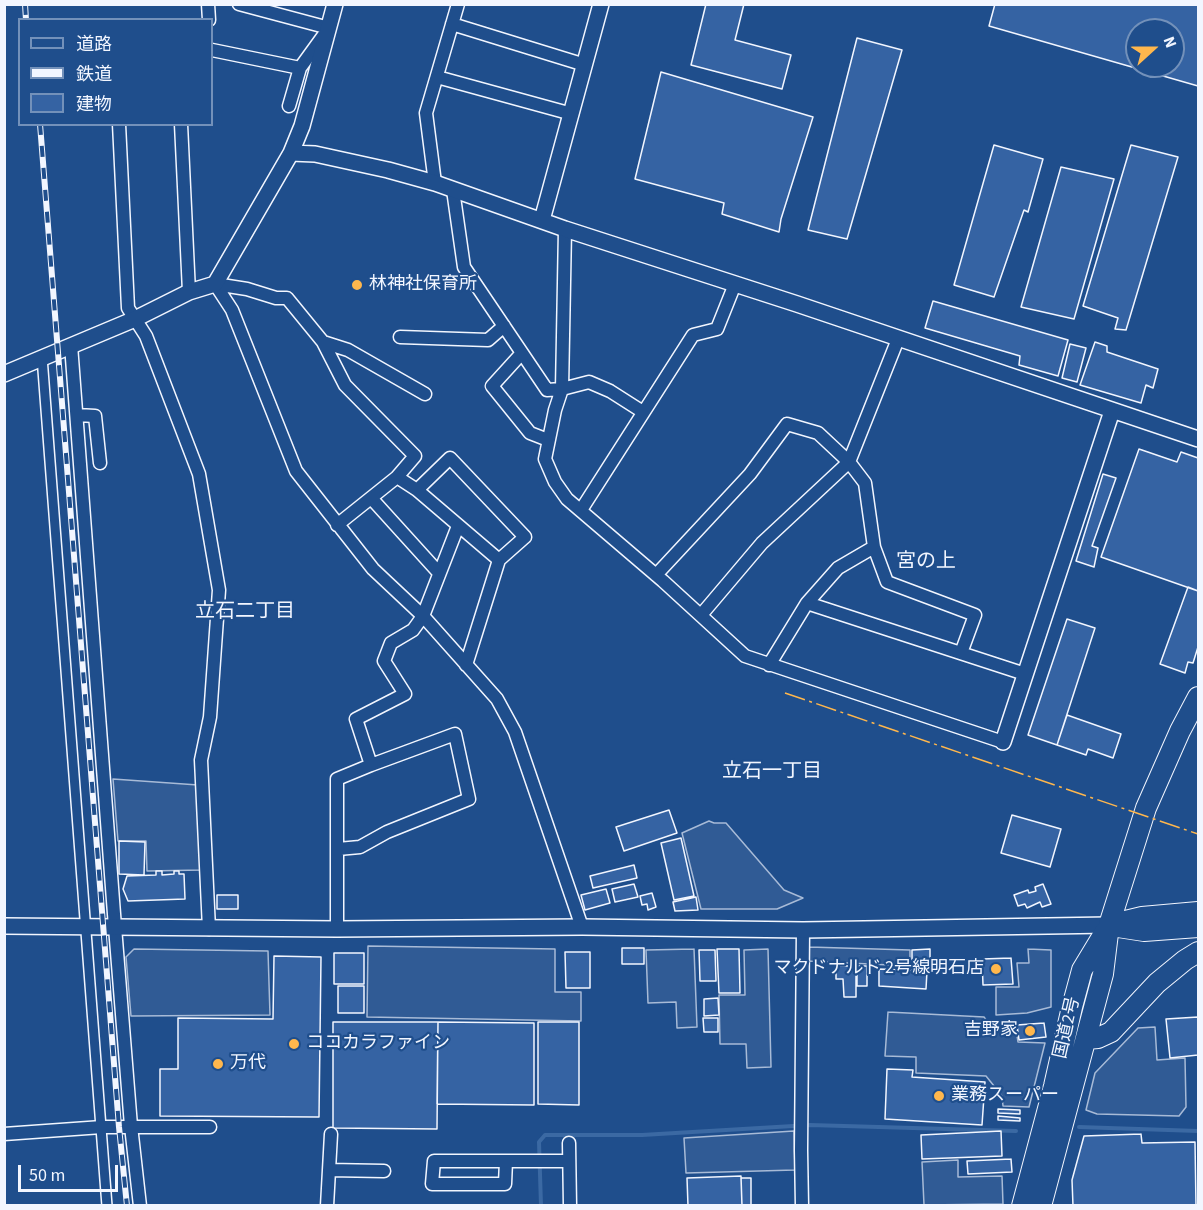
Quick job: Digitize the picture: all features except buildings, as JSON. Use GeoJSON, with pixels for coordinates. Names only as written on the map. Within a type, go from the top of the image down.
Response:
{"type":"FeatureCollection","features":[{"type":"Feature","properties":{"kind":"highway","name":"国道2号"},"geometry":{"type":"LineString","coordinates":[[1041,1206],[1103,974],[1109,925],[1146,807],[1180,731],[1198,698]]}},
{"type":"Feature","properties":{"kind":"highway"},"geometry":{"type":"LineString","coordinates":[[1109,925],[1142,917],[1198,912]]}},
{"type":"Feature","properties":{"kind":"highway","name":"国道2号"},"geometry":{"type":"LineString","coordinates":[[1022,1206],[1082,970],[1109,925]]}},
{"type":"Feature","properties":{"kind":"highway"},"geometry":{"type":"LineString","coordinates":[[1109,925],[1144,931],[1198,927]]}},
{"type":"Feature","properties":{"kind":"highway"},"geometry":{"type":"LineString","coordinates":[[1086,1039],[1098,1038],[1111,1032],[1157,983],[1198,952]]}},
{"type":"Feature","properties":{"kind":"street"},"geometry":{"type":"LineString","coordinates":[[239,4],[329,28]]}},
{"type":"Feature","properties":{"kind":"street"},"geometry":{"type":"LineString","coordinates":[[215,284],[291,153],[302,126],[335,4]]}},
{"type":"Feature","properties":{"kind":"street"},"geometry":{"type":"LineString","coordinates":[[435,183],[426,113],[458,4]]}},
{"type":"Feature","properties":{"kind":"street"},"geometry":{"type":"LineString","coordinates":[[542,220],[602,4]]}},
{"type":"Feature","properties":{"kind":"street"},"geometry":{"type":"LineString","coordinates":[[452,24],[585,65]]}},
{"type":"Feature","properties":{"kind":"street"},"geometry":{"type":"LineString","coordinates":[[289,106],[300,68],[329,28]]}},
{"type":"Feature","properties":{"kind":"street"},"geometry":{"type":"LineString","coordinates":[[213,50],[300,68]]}},
{"type":"Feature","properties":{"kind":"street"},"geometry":{"type":"LineString","coordinates":[[437,77],[572,114]]}},
{"type":"Feature","properties":{"kind":"street"},"geometry":{"type":"LineString","coordinates":[[119,126],[128,308],[146,336],[199,474],[219,590],[210,717],[201,760],[209,929]]}},
{"type":"Feature","properties":{"kind":"street"},"geometry":{"type":"LineString","coordinates":[[181,126],[189,292]]}},
{"type":"Feature","properties":{"kind":"street"},"geometry":{"type":"LineString","coordinates":[[291,153],[315,154],[435,183],[566,229],[1198,439]]}},
{"type":"Feature","properties":{"kind":"street"},"geometry":{"type":"LineString","coordinates":[[453,190],[464,267],[547,390],[562,389],[589,382],[610,391],[643,412]]}},
{"type":"Feature","properties":{"kind":"street"},"geometry":{"type":"LineString","coordinates":[[566,229],[562,389],[555,410],[545,459],[555,482],[567,499],[656,575],[745,656],[769,665],[1003,742],[1112,411]]}},
{"type":"Feature","properties":{"kind":"street"},"geometry":{"type":"LineString","coordinates":[[215,284],[232,310],[296,471],[373,569],[423,616],[465,666],[497,699],[515,732],[582,927]]}},
{"type":"Feature","properties":{"kind":"street"},"geometry":{"type":"LineString","coordinates":[[4,374],[135,319],[189,292],[215,284],[247,289],[276,298],[286,298],[324,342],[345,385],[415,456],[397,477],[337,525]]}},
{"type":"Feature","properties":{"kind":"street"},"geometry":{"type":"LineString","coordinates":[[580,510],[693,335],[717,329],[735,284]]}},
{"type":"Feature","properties":{"kind":"street"},"geometry":{"type":"LineString","coordinates":[[400,337],[488,340],[504,326]]}},
{"type":"Feature","properties":{"kind":"street"},"geometry":{"type":"LineString","coordinates":[[701,615],[762,543],[849,462],[898,339]]}},
{"type":"Feature","properties":{"kind":"street"},"geometry":{"type":"LineString","coordinates":[[324,342],[348,350],[425,394]]}},
{"type":"Feature","properties":{"kind":"street"},"geometry":{"type":"LineString","coordinates":[[71,345],[115,927],[131,1126],[140,1206]]}},
{"type":"Feature","properties":{"kind":"street"},"geometry":{"type":"LineString","coordinates":[[522,353],[492,386],[530,433],[549,440]]}},
{"type":"Feature","properties":{"kind":"street"},"geometry":{"type":"LineString","coordinates":[[42,357],[107,1206]]}},
{"type":"Feature","properties":{"kind":"street"},"geometry":{"type":"LineString","coordinates":[[76,415],[95,416],[100,463]]}},
{"type":"Feature","properties":{"kind":"street"},"geometry":{"type":"LineString","coordinates":[[656,575],[750,474],[787,424],[819,433],[849,462],[865,483],[874,547],[887,582],[975,615],[961,653]]}},
{"type":"Feature","properties":{"kind":"street"},"geometry":{"type":"LineString","coordinates":[[417,490],[450,458],[525,537],[499,560],[465,666]]}},
{"type":"Feature","properties":{"kind":"street"},"geometry":{"type":"LineString","coordinates":[[397,477],[417,490],[499,560]]}},
{"type":"Feature","properties":{"kind":"street"},"geometry":{"type":"LineString","coordinates":[[372,498],[439,573]]}},
{"type":"Feature","properties":{"kind":"street"},"geometry":{"type":"LineString","coordinates":[[371,765],[356,719],[405,694],[384,662],[391,643],[413,630],[423,616],[458,526]]}},
{"type":"Feature","properties":{"kind":"street"},"geometry":{"type":"LineString","coordinates":[[769,665],[807,603],[838,568],[874,547]]}},
{"type":"Feature","properties":{"kind":"street"},"geometry":{"type":"LineString","coordinates":[[807,603],[1025,674]]}},
{"type":"Feature","properties":{"kind":"street"},"geometry":{"type":"LineString","coordinates":[[337,929],[337,779],[455,734],[470,799],[387,832],[360,847],[338,849]]}},
{"type":"Feature","properties":{"kind":"street"},"geometry":{"type":"LineString","coordinates":[[4,926],[209,929],[582,927],[803,930],[1109,925]]}},
{"type":"Feature","properties":{"kind":"street"},"geometry":{"type":"LineString","coordinates":[[802,1206],[803,930]]}},
{"type":"Feature","properties":{"kind":"street"},"geometry":{"type":"LineString","coordinates":[[4,1134],[131,1126],[210,1127]]}},
{"type":"Feature","properties":{"kind":"street"},"geometry":{"type":"LineString","coordinates":[[327,1206],[331,1134]]}},
{"type":"Feature","properties":{"kind":"street"},"geometry":{"type":"LineString","coordinates":[[569,1143],[570,1206]]}},
{"type":"Feature","properties":{"kind":"street"},"geometry":{"type":"LineString","coordinates":[[506,1161],[505,1184],[432,1184],[434,1161],[506,1161],[569,1161]]}},
{"type":"Feature","properties":{"kind":"street"},"geometry":{"type":"LineString","coordinates":[[329,1170],[384,1171]]}},
{"type":"Feature","properties":{"kind":"shaded area"},"geometry":{"type":"Polygon","coordinates":[[[113,779],[198,785],[202,870],[147,871],[146,841],[118,841],[113,779]]]}},
{"type":"Feature","properties":{"kind":"shaded area"},"geometry":{"type":"Polygon","coordinates":[[[709,821],[726,823],[784,890],[803,898],[777,909],[701,909],[682,833],[709,821]]]}},
{"type":"Feature","properties":{"kind":"shaded area"},"geometry":{"type":"Polygon","coordinates":[[[368,946],[555,949],[555,992],[581,992],[581,1021],[367,1017],[368,946]]]}},
{"type":"Feature","properties":{"kind":"shaded area"},"geometry":{"type":"Polygon","coordinates":[[[809,947],[910,950],[910,966],[808,961],[809,947]]]}},
{"type":"Feature","properties":{"kind":"shaded area"},"geometry":{"type":"Polygon","coordinates":[[[134,949],[268,951],[270,1015],[131,1016],[126,957],[134,949]]]}},
{"type":"Feature","properties":{"kind":"shaded area"},"geometry":{"type":"Polygon","coordinates":[[[694,949],[697,1027],[677,1028],[676,1002],[648,1003],[646,950],[694,949]]]}},
{"type":"Feature","properties":{"kind":"shaded area"},"geometry":{"type":"Polygon","coordinates":[[[768,949],[771,1067],[747,1068],[746,1044],[720,1044],[719,995],[745,995],[744,950],[768,949]]]}},
{"type":"Feature","properties":{"kind":"shaded area"},"geometry":{"type":"Polygon","coordinates":[[[1028,949],[1051,950],[1051,1007],[1027,1013],[996,1015],[996,987],[1019,987],[1017,963],[1029,963],[1028,949]]]}},
{"type":"Feature","properties":{"kind":"shaded area"},"geometry":{"type":"Polygon","coordinates":[[[888,1012],[984,1017],[989,1024],[1015,1023],[1018,1042],[1045,1043],[1029,1107],[1003,1106],[1002,1096],[986,1076],[916,1073],[916,1057],[885,1056],[888,1012]]]}},
{"type":"Feature","properties":{"kind":"shaded area"},"geometry":{"type":"Polygon","coordinates":[[[1155,1027],[1157,1060],[1185,1058],[1186,1107],[1179,1116],[1097,1114],[1086,1110],[1095,1073],[1138,1028],[1155,1027]]]}},
{"type":"Feature","properties":{"kind":"shaded area"},"geometry":{"type":"Polygon","coordinates":[[[794,1131],[795,1170],[686,1173],[684,1138],[794,1131]]]}},
{"type":"Feature","properties":{"kind":"shaded area"},"geometry":{"type":"Polygon","coordinates":[[[958,1160],[958,1177],[1002,1176],[1003,1204],[924,1205],[922,1162],[958,1160]]]}},
{"type":"Feature","properties":{"kind":"waterway"},"geometry":{"type":"LineString","coordinates":[[541,1206],[539,1142],[545,1135],[642,1135],[810,1125],[1016,1131]]}},
{"type":"Feature","properties":{"kind":"waterway"},"geometry":{"type":"LineString","coordinates":[[1079,1127],[1198,1131]]}},
{"type":"Feature","properties":{"kind":"railway"},"geometry":{"type":"LineString","coordinates":[[25,4],[26,18]]}},
{"type":"Feature","properties":{"kind":"railway"},"geometry":{"type":"LineString","coordinates":[[40,126],[127,1206]]}},
{"type":"Feature","properties":{"kind":"power"},"geometry":{"type":"LineString","coordinates":[[785,693],[1198,834]]}},
{"type":"Feature","properties":{"kind":"place","name":"林神社保育所"},"geometry":{"type":"Point","coordinates":[357,285]}},
{"type":"Feature","properties":{"kind":"place","name":"マクドナルド 2号線明石店"},"geometry":{"type":"Point","coordinates":[996,969]}},
{"type":"Feature","properties":{"kind":"place","name":"吉野家"},"geometry":{"type":"Point","coordinates":[1030,1031]}},
{"type":"Feature","properties":{"kind":"place","name":"ココカラファイン"},"geometry":{"type":"Point","coordinates":[294,1044]}},
{"type":"Feature","properties":{"kind":"place","name":"万代"},"geometry":{"type":"Point","coordinates":[218,1064]}},
{"type":"Feature","properties":{"kind":"place","name":"業務スーパー"},"geometry":{"type":"Point","coordinates":[939,1096]}},
{"type":"Feature","properties":{"kind":"district","name":"宮の上"},"geometry":{"type":"Point","coordinates":[926,563]}},
{"type":"Feature","properties":{"kind":"district","name":"立石二丁目"},"geometry":{"type":"Point","coordinates":[245,613]}},
{"type":"Feature","properties":{"kind":"district","name":"立石一丁目"},"geometry":{"type":"Point","coordinates":[772,773]}}]}
